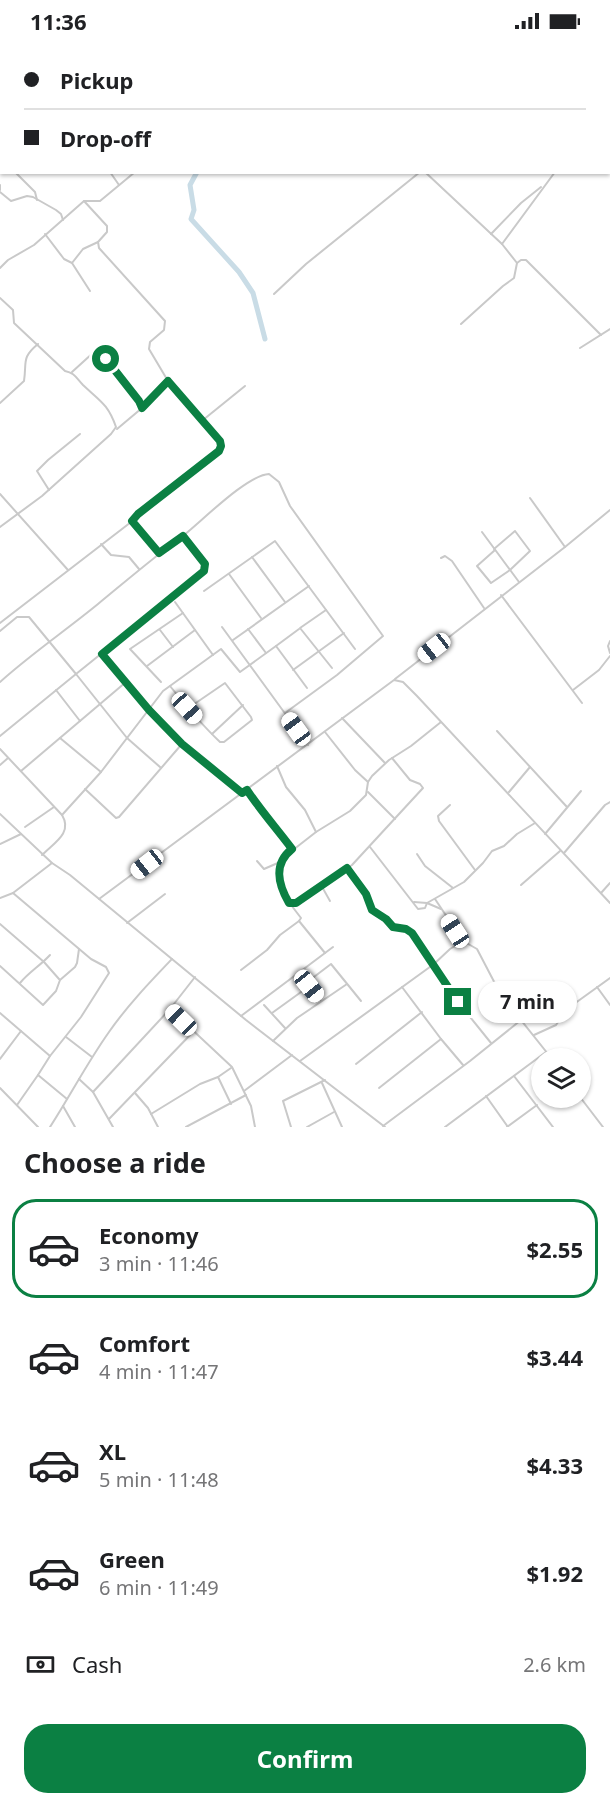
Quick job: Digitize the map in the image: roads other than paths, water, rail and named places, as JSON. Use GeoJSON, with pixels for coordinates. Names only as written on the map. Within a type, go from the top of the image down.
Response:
{"type":"FeatureCollection","features":[{"type":"Feature","properties":{"kind":"street"},"geometry":{"type":"LineString","coordinates":[[17,174],[35,192],[37,200]]}},
{"type":"Feature","properties":{"kind":"street"},"geometry":{"type":"LineString","coordinates":[[111,174],[119,185]]}},
{"type":"Feature","properties":{"kind":"street"},"geometry":{"type":"LineString","coordinates":[[0,268],[8,260],[34,244],[84,201],[100,201],[133,174]]}},
{"type":"Feature","properties":{"kind":"street"},"geometry":{"type":"LineString","coordinates":[[274,294],[306,264],[418,174]]}},
{"type":"Feature","properties":{"kind":"street"},"geometry":{"type":"LineString","coordinates":[[427,174],[502,244],[517,263]]}},
{"type":"Feature","properties":{"kind":"street"},"geometry":{"type":"LineString","coordinates":[[502,244],[553,174]]}},
{"type":"Feature","properties":{"kind":"street"},"geometry":{"type":"LineString","coordinates":[[491,234],[521,203],[546,183]]}},
{"type":"Feature","properties":{"kind":"street"},"geometry":{"type":"LineString","coordinates":[[0,189],[11,201],[27,196],[37,200],[56,210],[61,214],[63,220]]}},
{"type":"Feature","properties":{"kind":"street"},"geometry":{"type":"LineString","coordinates":[[72,263],[83,249],[99,242],[107,232],[107,226],[84,201]]}},
{"type":"Feature","properties":{"kind":"street"},"geometry":{"type":"LineString","coordinates":[[45,234],[64,259],[72,263],[90,291]]}},
{"type":"Feature","properties":{"kind":"street"},"geometry":{"type":"LineString","coordinates":[[0,623],[132,521],[137,513],[219,451],[221,446],[220,441],[168,381],[148,349],[150,342],[164,330],[165,321],[99,248],[99,242]]}},
{"type":"Feature","properties":{"kind":"street"},"geometry":{"type":"LineString","coordinates":[[461,324],[514,278],[517,263],[526,260],[601,335]]}},
{"type":"Feature","properties":{"kind":"street"},"geometry":{"type":"LineString","coordinates":[[0,298],[13,310],[14,323],[65,371],[72,372],[104,403],[116,425],[115,430]]}},
{"type":"Feature","properties":{"kind":"street"},"geometry":{"type":"LineString","coordinates":[[580,348],[610,329]]}},
{"type":"Feature","properties":{"kind":"street"},"geometry":{"type":"LineString","coordinates":[[0,403],[24,381],[26,356],[38,344]]}},
{"type":"Feature","properties":{"kind":"street"},"geometry":{"type":"LineString","coordinates":[[72,372],[92,353],[101,354],[114,367],[142,408]]}},
{"type":"Feature","properties":{"kind":"street"},"geometry":{"type":"LineString","coordinates":[[0,527],[49,490],[142,408],[168,381]]}},
{"type":"Feature","properties":{"kind":"street"},"geometry":{"type":"LineString","coordinates":[[202,421],[245,386]]}},
{"type":"Feature","properties":{"kind":"street"},"geometry":{"type":"LineString","coordinates":[[49,490],[37,471],[80,434]]}},
{"type":"Feature","properties":{"kind":"street"},"geometry":{"type":"LineString","coordinates":[[0,682],[26,658],[50,642],[139,568],[183,536],[215,507],[264,474],[273,476],[279,482],[290,506],[382,633],[382,639],[285,713]]}},
{"type":"Feature","properties":{"kind":"street"},"geometry":{"type":"LineString","coordinates":[[0,494],[68,570]]}},
{"type":"Feature","properties":{"kind":"street"},"geometry":{"type":"LineString","coordinates":[[530,498],[566,547]]}},
{"type":"Feature","properties":{"kind":"street"},"geometry":{"type":"LineString","coordinates":[[99,899],[394,680],[484,608],[566,547],[610,510]]}},
{"type":"Feature","properties":{"kind":"street"},"geometry":{"type":"LineString","coordinates":[[132,521],[159,553]]}},
{"type":"Feature","properties":{"kind":"street"},"geometry":{"type":"LineString","coordinates":[[517,531],[530,551],[510,570],[491,583],[478,567],[495,549],[517,531]]}},
{"type":"Feature","properties":{"kind":"street"},"geometry":{"type":"LineString","coordinates":[[482,532],[519,582]]}},
{"type":"Feature","properties":{"kind":"street"},"geometry":{"type":"LineString","coordinates":[[0,736],[204,571],[205,564],[183,536]]}},
{"type":"Feature","properties":{"kind":"street"},"geometry":{"type":"LineString","coordinates":[[204,591],[275,541],[355,649]]}},
{"type":"Feature","properties":{"kind":"street"},"geometry":{"type":"LineString","coordinates":[[101,544],[111,555],[129,557],[139,568]]}},
{"type":"Feature","properties":{"kind":"street"},"geometry":{"type":"LineString","coordinates":[[441,558],[445,556],[452,561],[484,608]]}},
{"type":"Feature","properties":{"kind":"street"},"geometry":{"type":"LineString","coordinates":[[252,557],[285,602]]}},
{"type":"Feature","properties":{"kind":"street"},"geometry":{"type":"LineString","coordinates":[[228,573],[261,618]]}},
{"type":"Feature","properties":{"kind":"street"},"geometry":{"type":"LineString","coordinates":[[232,640],[309,586]]}},
{"type":"Feature","properties":{"kind":"street"},"geometry":{"type":"LineString","coordinates":[[501,595],[582,703]]}},
{"type":"Feature","properties":{"kind":"street"},"geometry":{"type":"LineString","coordinates":[[175,602],[213,655]]}},
{"type":"Feature","properties":{"kind":"street"},"geometry":{"type":"LineString","coordinates":[[62,815],[163,691],[222,650],[240,672],[326,610]]}},
{"type":"Feature","properties":{"kind":"street"},"geometry":{"type":"LineString","coordinates":[[161,681],[130,649],[183,613]]}},
{"type":"Feature","properties":{"kind":"street"},"geometry":{"type":"LineString","coordinates":[[0,631],[17,618],[29,617],[127,738],[160,767]]}},
{"type":"Feature","properties":{"kind":"street"},"geometry":{"type":"LineString","coordinates":[[222,627],[308,745]]}},
{"type":"Feature","properties":{"kind":"street"},"geometry":{"type":"LineString","coordinates":[[300,628],[332,668]]}},
{"type":"Feature","properties":{"kind":"street"},"geometry":{"type":"LineString","coordinates":[[248,629],[266,653]]}},
{"type":"Feature","properties":{"kind":"street"},"geometry":{"type":"LineString","coordinates":[[159,630],[173,647]]}},
{"type":"Feature","properties":{"kind":"street"},"geometry":{"type":"LineString","coordinates":[[147,667],[195,630]]}},
{"type":"Feature","properties":{"kind":"street"},"geometry":{"type":"LineString","coordinates":[[293,670],[344,633]]}},
{"type":"Feature","properties":{"kind":"street"},"geometry":{"type":"LineString","coordinates":[[572,690],[599,670],[610,655],[608,646],[610,641]]}},
{"type":"Feature","properties":{"kind":"street"},"geometry":{"type":"LineString","coordinates":[[276,646],[307,688]]}},
{"type":"Feature","properties":{"kind":"street"},"geometry":{"type":"LineString","coordinates":[[102,654],[149,710],[182,744],[242,793]]}},
{"type":"Feature","properties":{"kind":"street"},"geometry":{"type":"LineString","coordinates":[[394,680],[403,682],[610,903]]}},
{"type":"Feature","properties":{"kind":"street"},"geometry":{"type":"LineString","coordinates":[[21,771],[126,682]]}},
{"type":"Feature","properties":{"kind":"street"},"geometry":{"type":"LineString","coordinates":[[170,686],[187,708],[222,742],[251,722],[251,717],[243,705],[227,684],[223,683],[187,708]]}},
{"type":"Feature","properties":{"kind":"street"},"geometry":{"type":"LineString","coordinates":[[56,690],[80,721]]}},
{"type":"Feature","properties":{"kind":"street"},"geometry":{"type":"LineString","coordinates":[[212,734],[243,705]]}},
{"type":"Feature","properties":{"kind":"street"},"geometry":{"type":"LineString","coordinates":[[342,718],[385,763]]}},
{"type":"Feature","properties":{"kind":"street"},"geometry":{"type":"LineString","coordinates":[[257,861],[264,869],[280,862],[292,849],[350,811],[368,792],[368,782],[385,763],[441,722]]}},
{"type":"Feature","properties":{"kind":"street"},"geometry":{"type":"LineString","coordinates":[[497,731],[567,807]]}},
{"type":"Feature","properties":{"kind":"street"},"geometry":{"type":"LineString","coordinates":[[324,732],[355,770],[368,782]]}},
{"type":"Feature","properties":{"kind":"street"},"geometry":{"type":"LineString","coordinates":[[60,738],[100,771]]}},
{"type":"Feature","properties":{"kind":"street"},"geometry":{"type":"LineString","coordinates":[[85,789],[116,818],[182,744]]}},
{"type":"Feature","properties":{"kind":"street"},"geometry":{"type":"LineString","coordinates":[[0,749],[62,815],[67,824],[66,830],[42,855]]}},
{"type":"Feature","properties":{"kind":"street"},"geometry":{"type":"LineString","coordinates":[[0,765],[8,758]]}},
{"type":"Feature","properties":{"kind":"street"},"geometry":{"type":"LineString","coordinates":[[291,904],[301,900],[347,868],[370,847],[423,789],[420,784],[410,780],[392,758]]}},
{"type":"Feature","properties":{"kind":"street"},"geometry":{"type":"LineString","coordinates":[[277,766],[285,787],[305,810],[316,832]]}},
{"type":"Feature","properties":{"kind":"street"},"geometry":{"type":"LineString","coordinates":[[508,793],[530,767]]}},
{"type":"Feature","properties":{"kind":"street"},"geometry":{"type":"LineString","coordinates":[[247,790],[272,826],[292,849]]}},
{"type":"Feature","properties":{"kind":"street"},"geometry":{"type":"LineString","coordinates":[[546,834],[581,791]]}},
{"type":"Feature","properties":{"kind":"street"},"geometry":{"type":"LineString","coordinates":[[368,792],[395,819]]}},
{"type":"Feature","properties":{"kind":"street"},"geometry":{"type":"LineString","coordinates":[[563,854],[578,834],[610,802]]}},
{"type":"Feature","properties":{"kind":"street"},"geometry":{"type":"LineString","coordinates":[[450,805],[438,816],[439,821],[475,870]]}},
{"type":"Feature","properties":{"kind":"street"},"geometry":{"type":"LineString","coordinates":[[25,827],[54,807]]}},
{"type":"Feature","properties":{"kind":"street"},"geometry":{"type":"LineString","coordinates":[[0,814],[42,855],[323,1081],[384,1126],[521,1020]]}},
{"type":"Feature","properties":{"kind":"street"},"geometry":{"type":"LineString","coordinates":[[370,847],[418,909],[421,909],[425,908],[427,903],[464,882],[492,851],[504,846],[517,834],[535,823]]}},
{"type":"Feature","properties":{"kind":"street"},"geometry":{"type":"LineString","coordinates":[[0,844],[21,834]]}},
{"type":"Feature","properties":{"kind":"street"},"geometry":{"type":"LineString","coordinates":[[521,885],[560,850]]}},
{"type":"Feature","properties":{"kind":"street"},"geometry":{"type":"LineString","coordinates":[[417,855],[425,866],[453,888]]}},
{"type":"Feature","properties":{"kind":"street"},"geometry":{"type":"LineString","coordinates":[[241,970],[299,921],[300,915],[291,904],[280,883],[280,862]]}},
{"type":"Feature","properties":{"kind":"street"},"geometry":{"type":"LineString","coordinates":[[0,898],[13,893],[52,863]]}},
{"type":"Feature","properties":{"kind":"street"},"geometry":{"type":"LineString","coordinates":[[347,868],[366,894],[372,910],[386,919],[393,927],[406,929],[412,933],[458,1002],[491,1043]]}},
{"type":"Feature","properties":{"kind":"street"},"geometry":{"type":"LineString","coordinates":[[601,893],[610,883]]}},
{"type":"Feature","properties":{"kind":"street"},"geometry":{"type":"LineString","coordinates":[[321,885],[330,900]]}},
{"type":"Feature","properties":{"kind":"street"},"geometry":{"type":"LineString","coordinates":[[13,893],[79,949],[106,967],[109,974],[16,1105]]}},
{"type":"Feature","properties":{"kind":"street"},"geometry":{"type":"LineString","coordinates":[[127,924],[165,894]]}},
{"type":"Feature","properties":{"kind":"street"},"geometry":{"type":"LineString","coordinates":[[435,899],[463,941],[477,949],[501,995],[543,1048]]}},
{"type":"Feature","properties":{"kind":"street"},"geometry":{"type":"LineString","coordinates":[[414,902],[427,903],[441,909]]}},
{"type":"Feature","properties":{"kind":"street"},"geometry":{"type":"LineString","coordinates":[[299,921],[325,953]]}},
{"type":"Feature","properties":{"kind":"street"},"geometry":{"type":"LineString","coordinates":[[0,924],[44,962],[60,980]]}},
{"type":"Feature","properties":{"kind":"street"},"geometry":{"type":"LineString","coordinates":[[300,1061],[463,941]]}},
{"type":"Feature","properties":{"kind":"street"},"geometry":{"type":"LineString","coordinates":[[241,1016],[333,947]]}},
{"type":"Feature","properties":{"kind":"street"},"geometry":{"type":"LineString","coordinates":[[0,966],[43,1005],[56,991],[60,980],[77,963],[79,949]]}},
{"type":"Feature","properties":{"kind":"street"},"geometry":{"type":"LineString","coordinates":[[20,983],[32,969],[44,962],[50,955]]}},
{"type":"Feature","properties":{"kind":"street"},"geometry":{"type":"LineString","coordinates":[[50,1127],[92,1058],[135,997],[172,959]]}},
{"type":"Feature","properties":{"kind":"street"},"geometry":{"type":"LineString","coordinates":[[321,1001],[306,983],[331,964],[361,1001]]}},
{"type":"Feature","properties":{"kind":"street"},"geometry":{"type":"LineString","coordinates":[[93,1092],[170,1009],[195,977]]}},
{"type":"Feature","properties":{"kind":"street"},"geometry":{"type":"LineString","coordinates":[[534,1035],[556,1025],[567,1009],[610,978]]}},
{"type":"Feature","properties":{"kind":"street"},"geometry":{"type":"LineString","coordinates":[[273,1041],[285,1028],[347,984]]}},
{"type":"Feature","properties":{"kind":"street"},"geometry":{"type":"LineString","coordinates":[[272,1013],[309,986]]}},
{"type":"Feature","properties":{"kind":"street"},"geometry":{"type":"LineString","coordinates":[[402,987],[441,1040],[463,1065]]}},
{"type":"Feature","properties":{"kind":"street"},"geometry":{"type":"LineString","coordinates":[[597,987],[610,1005]]}},
{"type":"Feature","properties":{"kind":"street"},"geometry":{"type":"LineString","coordinates":[[264,1005],[285,1028]]}},
{"type":"Feature","properties":{"kind":"street"},"geometry":{"type":"LineString","coordinates":[[170,1009],[232,1067],[245,1093],[255,1127]]}},
{"type":"Feature","properties":{"kind":"street"},"geometry":{"type":"LineString","coordinates":[[356,1064],[422,1012]]}},
{"type":"Feature","properties":{"kind":"street"},"geometry":{"type":"LineString","coordinates":[[0,1013],[50,1056]]}},
{"type":"Feature","properties":{"kind":"street"},"geometry":{"type":"LineString","coordinates":[[0,1059],[21,1031]]}},
{"type":"Feature","properties":{"kind":"street"},"geometry":{"type":"LineString","coordinates":[[110,1119],[193,1032]]}},
{"type":"Feature","properties":{"kind":"street"},"geometry":{"type":"LineString","coordinates":[[66,1037],[92,1058]]}},
{"type":"Feature","properties":{"kind":"street"},"geometry":{"type":"LineString","coordinates":[[379,1088],[441,1040]]}},
{"type":"Feature","properties":{"kind":"street"},"geometry":{"type":"LineString","coordinates":[[186,1127],[231,1104],[292,1055]]}},
{"type":"Feature","properties":{"kind":"street"},"geometry":{"type":"LineString","coordinates":[[445,1127],[531,1063]]}},
{"type":"Feature","properties":{"kind":"street"},"geometry":{"type":"LineString","coordinates":[[151,1114],[232,1067]]}},
{"type":"Feature","properties":{"kind":"street"},"geometry":{"type":"LineString","coordinates":[[38,1075],[67,1099]]}},
{"type":"Feature","properties":{"kind":"street"},"geometry":{"type":"LineString","coordinates":[[514,1076],[531,1097]]}},
{"type":"Feature","properties":{"kind":"street"},"geometry":{"type":"LineString","coordinates":[[218,1077],[231,1104]]}},
{"type":"Feature","properties":{"kind":"street"},"geometry":{"type":"LineString","coordinates":[[79,1079],[93,1092],[113,1127]]}},
{"type":"Feature","properties":{"kind":"street"},"geometry":{"type":"LineString","coordinates":[[323,1081],[342,1127]]}},
{"type":"Feature","properties":{"kind":"street"},"geometry":{"type":"LineString","coordinates":[[291,1127],[283,1101],[323,1081]]}},
{"type":"Feature","properties":{"kind":"street"},"geometry":{"type":"LineString","coordinates":[[0,1088],[38,1127]]}},
{"type":"Feature","properties":{"kind":"street"},"geometry":{"type":"LineString","coordinates":[[135,1093],[158,1127]]}},
{"type":"Feature","properties":{"kind":"street"},"geometry":{"type":"LineString","coordinates":[[486,1096],[507,1127],[533,1108]]}},
{"type":"Feature","properties":{"kind":"street"},"geometry":{"type":"LineString","coordinates":[[63,1106],[75,1127]]}},
{"type":"Feature","properties":{"kind":"street"},"geometry":{"type":"LineString","coordinates":[[539,1108],[553,1127]]}},
{"type":"Feature","properties":{"kind":"street"},"geometry":{"type":"LineString","coordinates":[[589,1108],[603,1127]]}},
{"type":"Feature","properties":{"kind":"street"},"geometry":{"type":"LineString","coordinates":[[307,1127],[334,1112]]}},
{"type":"Feature","properties":{"kind":"waterway"},"geometry":{"type":"LineString","coordinates":[[196,174],[190,185],[194,210],[191,219],[239,272],[253,293],[265,339]]}}]}
